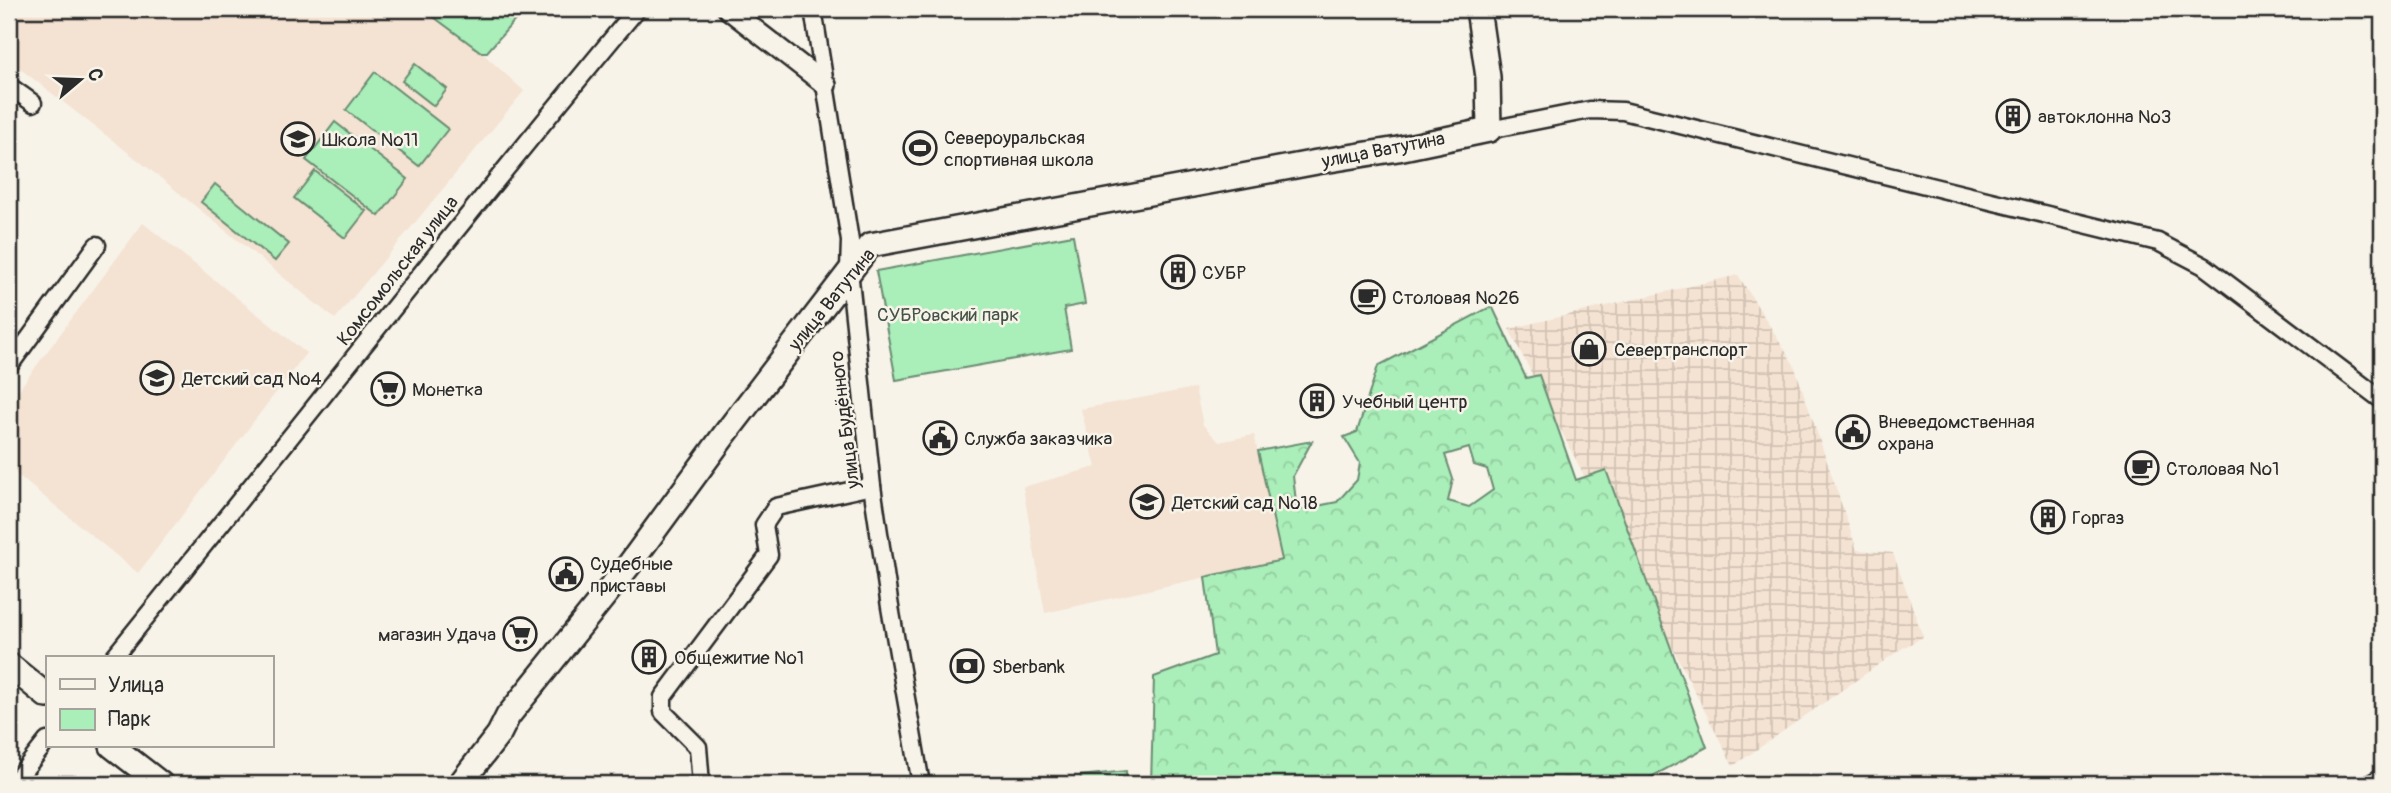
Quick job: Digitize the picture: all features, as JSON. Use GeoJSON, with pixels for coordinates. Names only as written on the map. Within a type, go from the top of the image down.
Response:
{"type":"FeatureCollection","features":[{"type":"Feature","properties":{"kind":"main road"},"geometry":{"type":"LineString","coordinates":[[1478,9],[1488,77],[1489,130]]}},
{"type":"Feature","properties":{"kind":"main road","name":"улица Ватутина"},"geometry":{"type":"LineString","coordinates":[[460,784],[499,734],[508,716],[629,565],[870,245],[1489,130]]}},
{"type":"Feature","properties":{"kind":"main road"},"geometry":{"type":"LineString","coordinates":[[9,665],[46,695]]}},
{"type":"Feature","properties":{"kind":"main road"},"geometry":{"type":"LineString","coordinates":[[115,748],[161,784]]}},
{"type":"Feature","properties":{"kind":"street","name":"Комсомольская улица"},"geometry":{"type":"LineString","coordinates":[[115,656],[494,181],[638,9]]}},
{"type":"Feature","properties":{"kind":"street"},"geometry":{"type":"LineString","coordinates":[[728,9],[826,85]]}},
{"type":"Feature","properties":{"kind":"street","name":"улица Будённого"},"geometry":{"type":"LineString","coordinates":[[813,9],[849,241],[849,270],[873,486],[890,607],[921,784]]}},
{"type":"Feature","properties":{"kind":"street"},"geometry":{"type":"LineString","coordinates":[[9,86],[33,103]]}},
{"type":"Feature","properties":{"kind":"street"},"geometry":{"type":"LineString","coordinates":[[1489,130],[1590,110],[1623,111],[2158,242],[2204,266],[2382,400]]}},
{"type":"Feature","properties":{"kind":"street"},"geometry":{"type":"LineString","coordinates":[[9,366],[97,245]]}},
{"type":"Feature","properties":{"kind":"street"},"geometry":{"type":"LineString","coordinates":[[701,784],[698,747],[663,712],[663,697],[769,555],[764,525],[776,507],[873,486]]}},
{"type":"Feature","properties":{"kind":"street"},"geometry":{"type":"LineString","coordinates":[[13,784],[46,742]]}},
{"type":"Feature","properties":{"kind":"street"},"geometry":{"type":"LineString","coordinates":[[2370,784],[2382,777]]}},
{"type":"Feature","properties":{"kind":"shaded area","name":"Школа №11"},"geometry":{"type":"Polygon","coordinates":[[[9,9],[423,9],[481,52],[524,91],[335,319],[9,60],[9,9]]]}},
{"type":"Feature","properties":{"kind":"shaded area","name":"Детский сад №4"},"geometry":{"type":"Polygon","coordinates":[[[143,223],[306,353],[138,573],[9,468],[9,403],[143,223]]]}},
{"type":"Feature","properties":{"kind":"shaded area"},"geometry":{"type":"Polygon","coordinates":[[[1738,275],[1794,365],[1857,550],[1893,553],[1923,637],[1901,649],[1733,766],[1509,329],[1738,275]]]}},
{"type":"Feature","properties":{"kind":"shaded area","name":"Детский сад №18"},"geometry":{"type":"Polygon","coordinates":[[[1195,388],[1203,425],[1219,442],[1254,435],[1282,560],[1045,613],[1023,487],[1096,467],[1081,409],[1195,388]]]}},
{"type":"Feature","properties":{"kind":"green space"},"geometry":{"type":"Polygon","coordinates":[[[423,9],[508,9],[516,15],[516,19],[487,52],[481,52],[423,9]]]}},
{"type":"Feature","properties":{"kind":"green space"},"geometry":{"type":"Polygon","coordinates":[[[415,64],[447,89],[434,106],[402,81],[415,64]]]}},
{"type":"Feature","properties":{"kind":"green space"},"geometry":{"type":"Polygon","coordinates":[[[375,72],[448,129],[419,166],[346,110],[375,72]]]}},
{"type":"Feature","properties":{"kind":"green space"},"geometry":{"type":"Polygon","coordinates":[[[335,122],[408,179],[379,216],[306,160],[335,122]]]}},
{"type":"Feature","properties":{"kind":"green space"},"geometry":{"type":"Polygon","coordinates":[[[315,171],[366,211],[345,238],[294,198],[315,171]]]}},
{"type":"Feature","properties":{"kind":"green space"},"geometry":{"type":"Polygon","coordinates":[[[215,184],[289,244],[275,261],[201,202],[215,184]]]}},
{"type":"Feature","properties":{"kind":"green space","name":"СУБРовский парк"},"geometry":{"type":"Polygon","coordinates":[[[1073,235],[1085,304],[1064,308],[1071,349],[896,380],[876,271],[1073,235]]]}},
{"type":"Feature","properties":{"kind":"green space"},"geometry":{"type":"Polygon","coordinates":[[[1492,306],[1526,378],[1539,375],[1576,480],[1606,470],[1707,747],[1638,784],[1151,784],[1154,677],[1215,655],[1205,577],[1282,560],[1258,451],[1312,441],[1293,476],[1297,510],[1337,502],[1357,480],[1360,463],[1344,437],[1357,432],[1378,366],[1492,306]],[[1469,448],[1445,455],[1453,479],[1448,501],[1469,507],[1493,490],[1487,469],[1474,465],[1469,448]]]}},
{"type":"Feature","properties":{"kind":"green space"},"geometry":{"type":"Polygon","coordinates":[[[1126,771],[1127,784],[1082,784],[1081,776],[1126,771]]]}},
{"type":"Feature","properties":{"kind":"place","name":"автоклонна №3"},"geometry":{"type":"Point","coordinates":[2013,116]}},
{"type":"Feature","properties":{"kind":"place","name":"Школа №11"},"geometry":{"type":"Point","coordinates":[298,139]}},
{"type":"Feature","properties":{"kind":"place","name":"Североуральская спортивная школа"},"geometry":{"type":"Point","coordinates":[920,148]}},
{"type":"Feature","properties":{"kind":"place","name":"СУБР"},"geometry":{"type":"Point","coordinates":[1178,272]}},
{"type":"Feature","properties":{"kind":"place","name":"Столовая №26"},"geometry":{"type":"Point","coordinates":[1368,297]}},
{"type":"Feature","properties":{"kind":"place","name":"Севертранспорт"},"geometry":{"type":"Point","coordinates":[1589,349]}},
{"type":"Feature","properties":{"kind":"place","name":"Детский сад №4"},"geometry":{"type":"Point","coordinates":[157,378]}},
{"type":"Feature","properties":{"kind":"place","name":"Монетка"},"geometry":{"type":"Point","coordinates":[388,389]}},
{"type":"Feature","properties":{"kind":"place","name":"Учебный центр"},"geometry":{"type":"Point","coordinates":[1317,401]}},
{"type":"Feature","properties":{"kind":"place","name":"Вневедомственная охрана"},"geometry":{"type":"Point","coordinates":[1853,432]}},
{"type":"Feature","properties":{"kind":"place","name":"Служба заказчика"},"geometry":{"type":"Point","coordinates":[940,438]}},
{"type":"Feature","properties":{"kind":"place","name":"Столовая №1"},"geometry":{"type":"Point","coordinates":[2142,468]}},
{"type":"Feature","properties":{"kind":"place","name":"Детский сад №18"},"geometry":{"type":"Point","coordinates":[1147,502]}},
{"type":"Feature","properties":{"kind":"place","name":"Горгаз"},"geometry":{"type":"Point","coordinates":[2048,517]}},
{"type":"Feature","properties":{"kind":"place","name":"Судебные приставы"},"geometry":{"type":"Point","coordinates":[566,574]}},
{"type":"Feature","properties":{"kind":"place","name":"магазин Удача"},"geometry":{"type":"Point","coordinates":[520,634]}},
{"type":"Feature","properties":{"kind":"place","name":"Общежитие №1"},"geometry":{"type":"Point","coordinates":[649,657]}},
{"type":"Feature","properties":{"kind":"place","name":"Sberbank"},"geometry":{"type":"Point","coordinates":[967,666]}}]}
